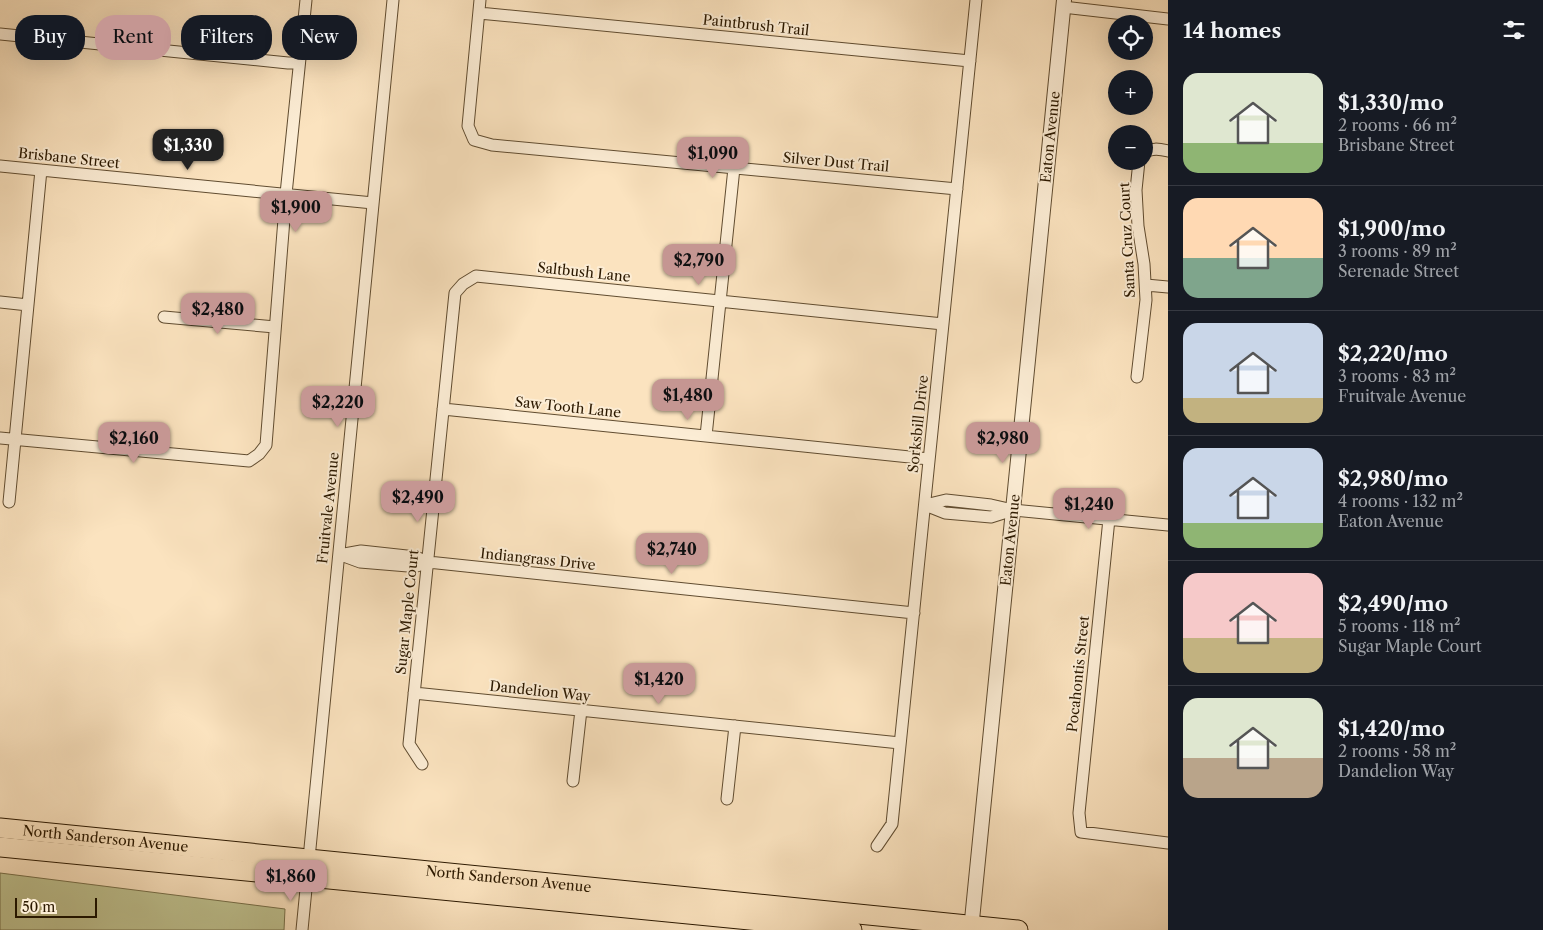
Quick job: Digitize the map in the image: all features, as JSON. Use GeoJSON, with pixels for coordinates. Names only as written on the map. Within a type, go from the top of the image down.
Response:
{"type":"FeatureCollection","features":[{"type":"Feature","properties":{"kind":"highway","name":"North Sanderson Avenue"},"geometry":{"type":"LineString","coordinates":[[0,828],[308,868],[852,930]]}},
{"type":"Feature","properties":{"kind":"highway"},"geometry":{"type":"LineString","coordinates":[[0,837],[39,840],[46,833]]}},
{"type":"Feature","properties":{"kind":"highway","name":"North Sanderson Avenue"},"geometry":{"type":"LineString","coordinates":[[0,847],[308,868],[972,928],[1018,930]]}},
{"type":"Feature","properties":{"kind":"street"},"geometry":{"type":"LineString","coordinates":[[0,438],[249,461],[259,454],[266,445],[286,194],[306,0]]}},
{"type":"Feature","properties":{"kind":"street","name":"Fruitvale Avenue"},"geometry":{"type":"LineString","coordinates":[[302,930],[393,0]]}},
{"type":"Feature","properties":{"kind":"street"},"geometry":{"type":"LineString","coordinates":[[479,13],[480,0]]}},
{"type":"Feature","properties":{"kind":"street","name":"Sorksbill Drive"},"geometry":{"type":"LineString","coordinates":[[877,846],[892,824],[976,0]]}},
{"type":"Feature","properties":{"kind":"street"},"geometry":{"type":"LineString","coordinates":[[1064,4],[1168,18]]}},
{"type":"Feature","properties":{"kind":"street","name":"Eaton Avenue"},"geometry":{"type":"LineString","coordinates":[[972,928],[1064,4]]}},
{"type":"Feature","properties":{"kind":"street","name":"Paintbrush Trail"},"geometry":{"type":"LineString","coordinates":[[479,13],[970,61]]}},
{"type":"Feature","properties":{"kind":"street","name":"Silver Dust Trail"},"geometry":{"type":"LineString","coordinates":[[479,13],[468,126],[474,140],[492,145],[957,189]]}},
{"type":"Feature","properties":{"kind":"street"},"geometry":{"type":"LineString","coordinates":[[0,34],[300,63]]}},
{"type":"Feature","properties":{"kind":"street"},"geometry":{"type":"LineString","coordinates":[[1153,150],[1168,150]]}},
{"type":"Feature","properties":{"kind":"street","name":"Brisbane Street"},"geometry":{"type":"LineString","coordinates":[[0,166],[373,203]]}},
{"type":"Feature","properties":{"kind":"street"},"geometry":{"type":"LineString","coordinates":[[706,436],[734,168]]}},
{"type":"Feature","properties":{"kind":"street"},"geometry":{"type":"LineString","coordinates":[[9,502],[40,170]]}},
{"type":"Feature","properties":{"kind":"street","name":"Santa Cruz Court"},"geometry":{"type":"LineString","coordinates":[[1137,377],[1146,300],[1137,208],[1136,190],[1139,170]]}},
{"type":"Feature","properties":{"kind":"street","name":"Saltbush Lane"},"geometry":{"type":"LineString","coordinates":[[463,284],[476,276],[943,324]]}},
{"type":"Feature","properties":{"kind":"street","name":"Sugar Maple Court"},"geometry":{"type":"LineString","coordinates":[[422,764],[409,744],[455,293],[463,284]]}},
{"type":"Feature","properties":{"kind":"street"},"geometry":{"type":"LineString","coordinates":[[1146,285],[1168,287]]}},
{"type":"Feature","properties":{"kind":"street"},"geometry":{"type":"LineString","coordinates":[[0,302],[28,305]]}},
{"type":"Feature","properties":{"kind":"street"},"geometry":{"type":"LineString","coordinates":[[164,317],[275,327]]}},
{"type":"Feature","properties":{"kind":"street","name":"Saw Tooth Lane"},"geometry":{"type":"LineString","coordinates":[[443,409],[929,459]]}},
{"type":"Feature","properties":{"kind":"street"},"geometry":{"type":"LineString","coordinates":[[925,505],[946,500],[992,505],[1013,510],[1168,525]]}},
{"type":"Feature","properties":{"kind":"street","name":"Pocahontis Street"},"geometry":{"type":"LineString","coordinates":[[1109,519],[1079,813],[1081,832],[1168,843]]}},
{"type":"Feature","properties":{"kind":"street","name":"Indiangrass Drive"},"geometry":{"type":"LineString","coordinates":[[339,555],[361,551],[416,557],[428,562],[914,613]]}},
{"type":"Feature","properties":{"kind":"street","name":"Dandelion Way"},"geometry":{"type":"LineString","coordinates":[[414,693],[900,743]]}},
{"type":"Feature","properties":{"kind":"street"},"geometry":{"type":"LineString","coordinates":[[573,781],[581,710]]}},
{"type":"Feature","properties":{"kind":"street"},"geometry":{"type":"LineString","coordinates":[[727,799],[735,726]]}},
{"type":"Feature","properties":{"kind":"green space"},"geometry":{"type":"Polygon","coordinates":[[[0,873],[285,909],[284,930],[0,930],[0,873]]]}}]}
